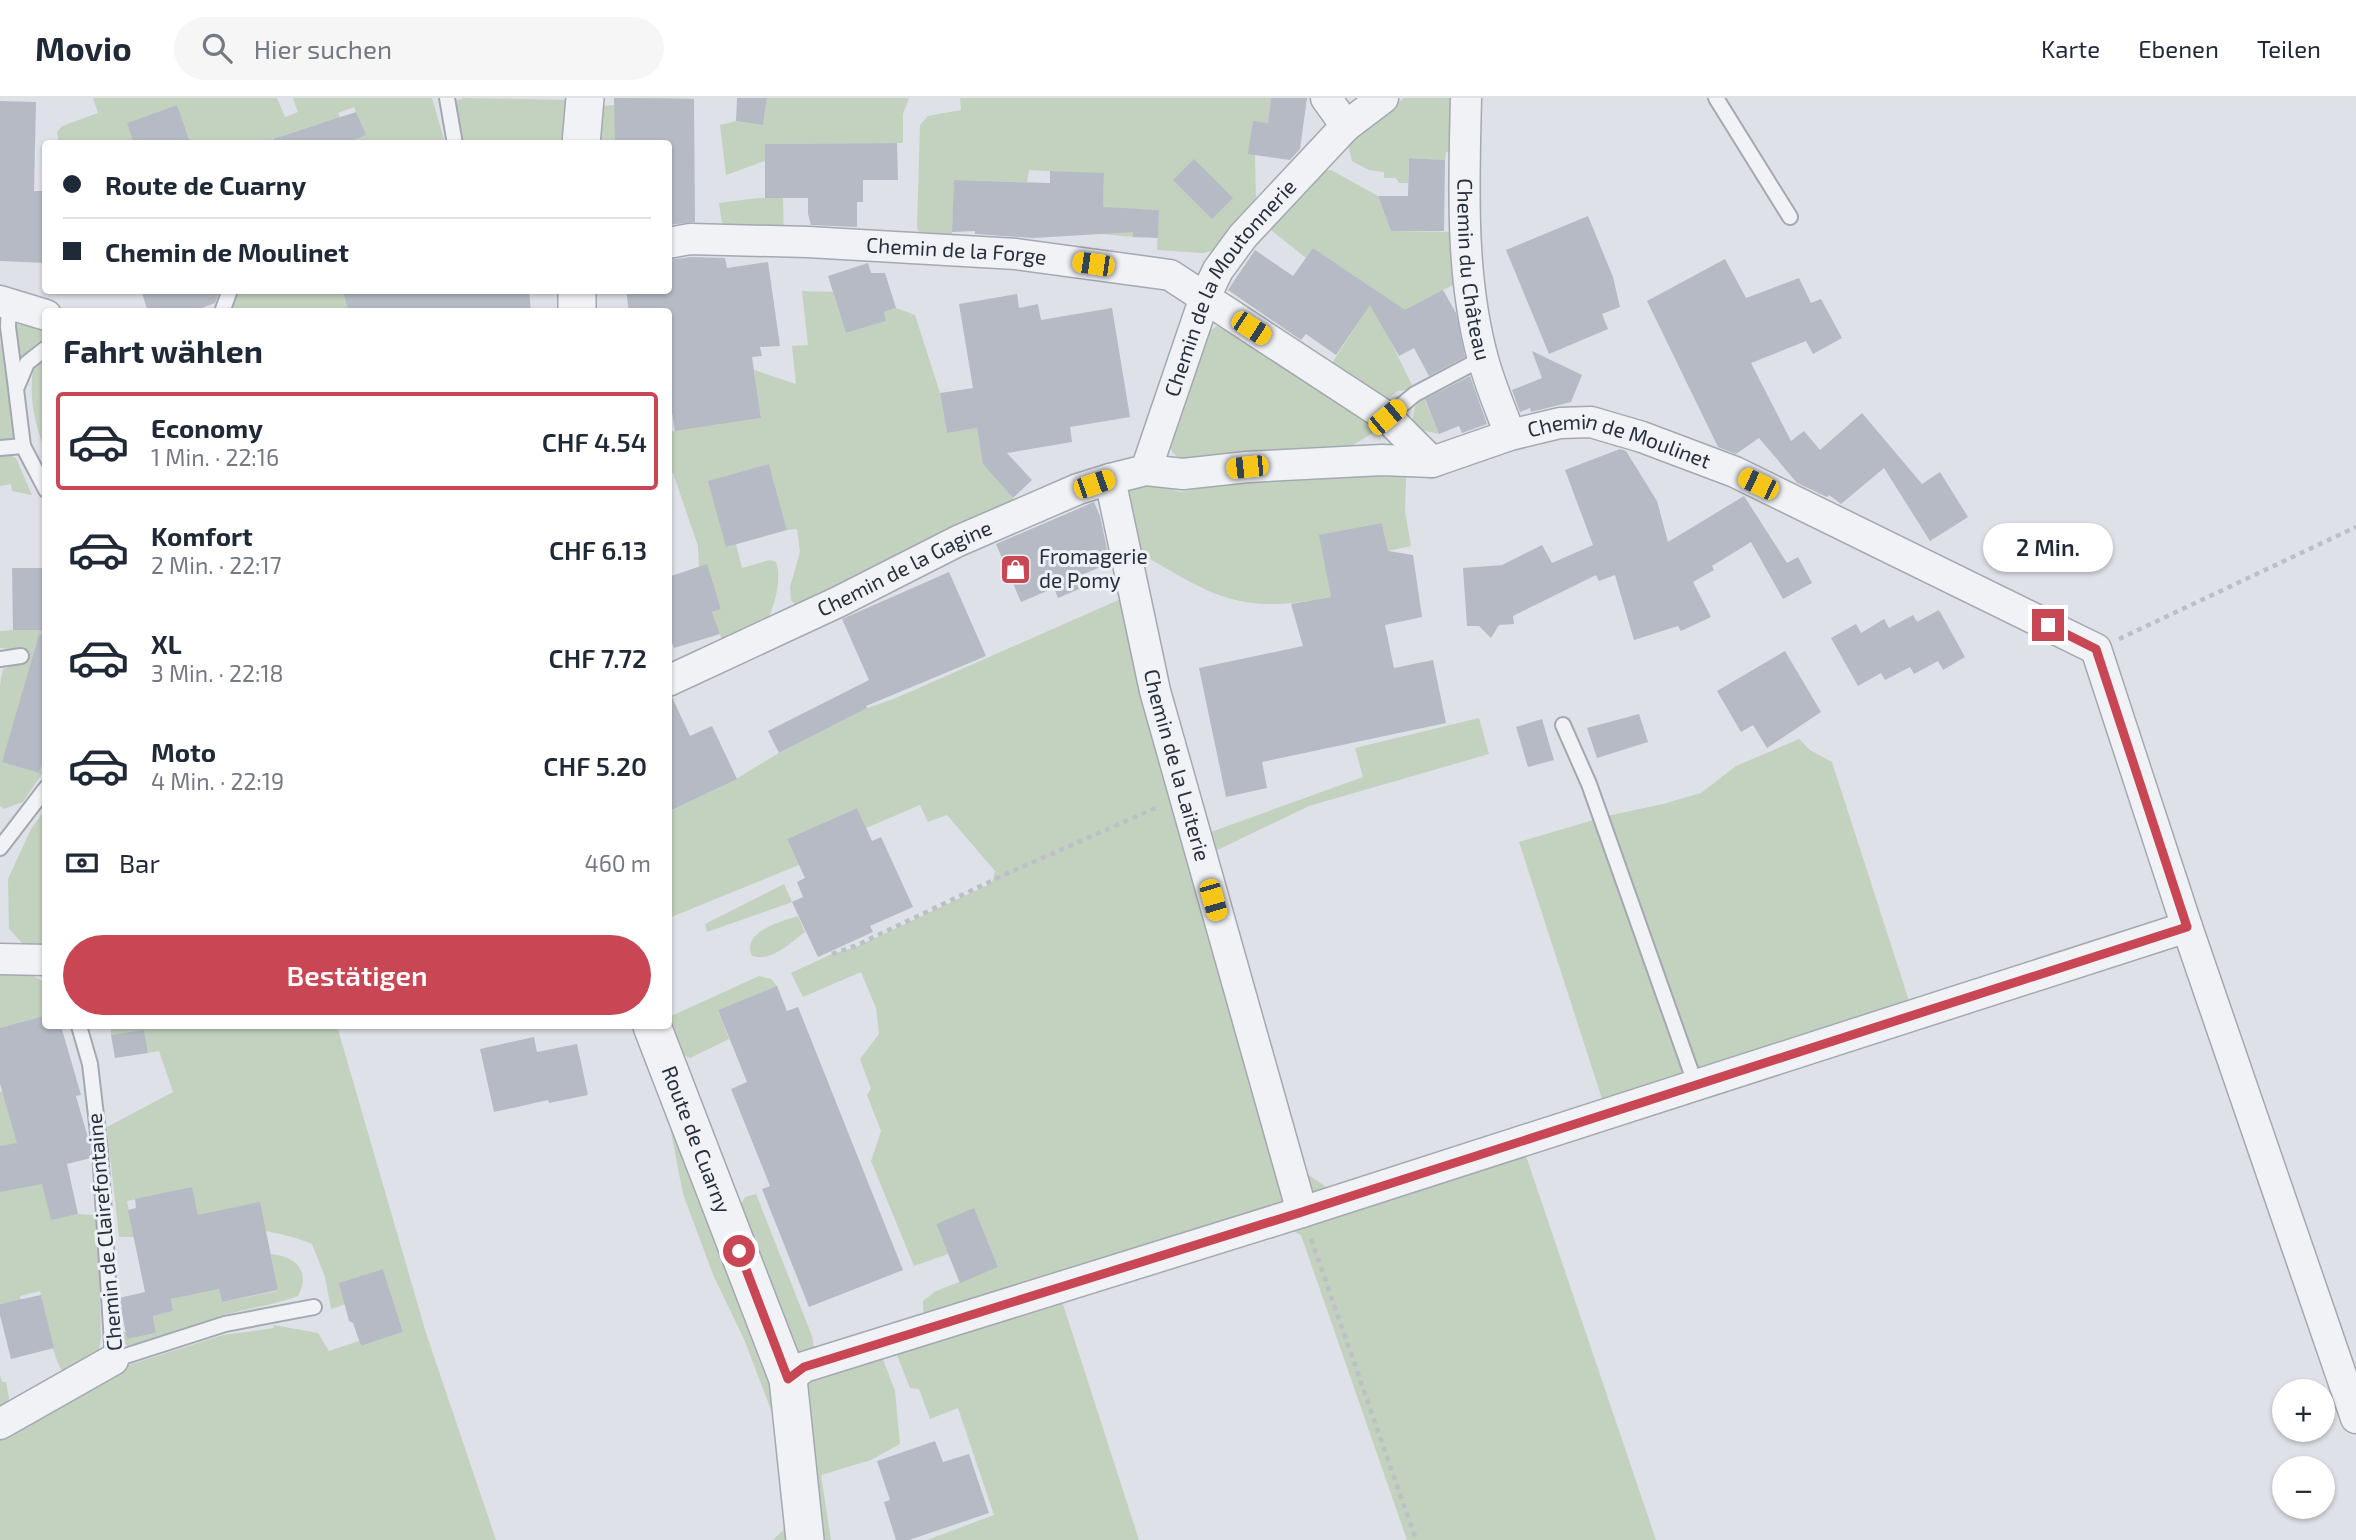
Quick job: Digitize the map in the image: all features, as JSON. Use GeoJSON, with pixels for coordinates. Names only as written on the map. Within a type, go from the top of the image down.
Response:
{"type":"FeatureCollection","features":[{"type":"Feature","properties":{"kind":"street"},"geometry":{"type":"LineString","coordinates":[[581,140],[585,98]]}},
{"type":"Feature","properties":{"kind":"street"},"geometry":{"type":"LineString","coordinates":[[1326,98],[1346,126]]}},
{"type":"Feature","properties":{"kind":"street","name":"Chemin de la Moutonnerie"},"geometry":{"type":"LineString","coordinates":[[1146,471],[1205,297],[1218,270],[1244,236],[1346,126],[1382,98]]}},
{"type":"Feature","properties":{"kind":"street","name":"Chemin du Château"},"geometry":{"type":"LineString","coordinates":[[1466,98],[1463,189],[1466,255],[1483,358],[1510,435]]}},
{"type":"Feature","properties":{"kind":"street","name":"Chemin de la Forge"},"geometry":{"type":"LineString","coordinates":[[672,242],[690,239],[808,242],[1016,254],[1170,275],[1387,417],[1432,462]]}},
{"type":"Feature","properties":{"kind":"street"},"geometry":{"type":"LineString","coordinates":[[5,303],[42,314]]}},
{"type":"Feature","properties":{"kind":"street","name":"Chemin de Moulinet"},"geometry":{"type":"LineString","coordinates":[[1146,471],[1183,474],[1247,467],[1382,460],[1432,462],[1510,435],[1560,423],[1591,422],[1735,472],[2096,649]]}},
{"type":"Feature","properties":{"kind":"street","name":"Chemin de la Gagine"},"geometry":{"type":"LineString","coordinates":[[672,679],[838,602],[958,541],[1078,489],[1146,471]]}},
{"type":"Feature","properties":{"kind":"street","name":"Chemin de la Laiterie"},"geometry":{"type":"LineString","coordinates":[[1110,479],[1155,691],[1302,1212]]}},
{"type":"Feature","properties":{"kind":"street"},"geometry":{"type":"LineString","coordinates":[[2096,649],[2187,927],[2356,1418]]}},
{"type":"Feature","properties":{"kind":"street"},"geometry":{"type":"LineString","coordinates":[[788,1379],[804,1367],[1302,1212],[1695,1083],[2187,927]]}},
{"type":"Feature","properties":{"kind":"street"},"geometry":{"type":"LineString","coordinates":[[0,959],[42,960]]}},
{"type":"Feature","properties":{"kind":"street","name":"Route de Cuarny"},"geometry":{"type":"LineString","coordinates":[[653,1029],[788,1379],[805,1540]]}},
{"type":"Feature","properties":{"kind":"street"},"geometry":{"type":"LineString","coordinates":[[0,1424],[113,1360]]}},
{"type":"Feature","properties":{"kind":"lane"},"geometry":{"type":"LineString","coordinates":[[447,98],[454,140]]}},
{"type":"Feature","properties":{"kind":"lane"},"geometry":{"type":"LineString","coordinates":[[1716,98],[1790,217]]}},
{"type":"Feature","properties":{"kind":"lane"},"geometry":{"type":"LineString","coordinates":[[5,303],[23,446],[42,483]]}},
{"type":"Feature","properties":{"kind":"lane"},"geometry":{"type":"LineString","coordinates":[[16,389],[27,363],[42,351]]}},
{"type":"Feature","properties":{"kind":"lane"},"geometry":{"type":"LineString","coordinates":[[1387,417],[1415,394],[1483,358]]}},
{"type":"Feature","properties":{"kind":"lane"},"geometry":{"type":"LineString","coordinates":[[0,448],[23,446]]}},
{"type":"Feature","properties":{"kind":"lane"},"geometry":{"type":"LineString","coordinates":[[0,659],[21,656]]}},
{"type":"Feature","properties":{"kind":"lane"},"geometry":{"type":"LineString","coordinates":[[1563,726],[1589,784],[1695,1083]]}},
{"type":"Feature","properties":{"kind":"lane"},"geometry":{"type":"LineString","coordinates":[[0,848],[42,793]]}},
{"type":"Feature","properties":{"kind":"lane","name":"Chemin de Clairefontaine"},"geometry":{"type":"LineString","coordinates":[[80,1029],[90,1064],[100,1150],[113,1360],[225,1324],[314,1307]]}},
{"type":"Feature","properties":{"kind":"path"},"geometry":{"type":"LineString","coordinates":[[2096,649],[2356,527]]}},
{"type":"Feature","properties":{"kind":"path"},"geometry":{"type":"LineString","coordinates":[[832,954],[855,946],[1006,874],[1184,796]]}},
{"type":"Feature","properties":{"kind":"path"},"geometry":{"type":"LineString","coordinates":[[1302,1212],[1416,1540]]}},
{"type":"Feature","properties":{"kind":"green space"},"geometry":{"type":"Polygon","coordinates":[[[93,98],[277,98],[285,117],[298,112],[293,98],[432,98],[444,140],[354,140],[365,135],[354,107],[338,113],[348,140],[322,140],[316,125],[270,140],[190,140],[177,105],[127,123],[133,140],[58,140],[57,132],[62,126],[98,113],[93,98]]]}},
{"type":"Feature","properties":{"kind":"green space"},"geometry":{"type":"Polygon","coordinates":[[[464,98],[573,100],[569,140],[462,140],[455,101],[464,98]]]}},
{"type":"Feature","properties":{"kind":"green space"},"geometry":{"type":"Polygon","coordinates":[[[617,98],[695,98],[665,99],[664,111],[620,140],[596,140],[599,106],[616,105],[617,98]]]}},
{"type":"Feature","properties":{"kind":"green space"},"geometry":{"type":"Polygon","coordinates":[[[767,98],[909,98],[903,114],[903,143],[765,144],[765,161],[726,175],[720,125],[736,121],[763,125],[767,98]]]}},
{"type":"Feature","properties":{"kind":"green space"},"geometry":{"type":"Polygon","coordinates":[[[960,98],[1271,98],[1268,123],[1255,155],[1256,200],[1253,207],[1214,250],[1203,253],[1157,250],[1159,210],[1134,209],[1133,237],[1102,234],[1104,174],[1029,170],[1027,182],[954,180],[952,236],[925,240],[917,228],[920,125],[928,116],[961,110],[960,98]]]}},
{"type":"Feature","properties":{"kind":"green space"},"geometry":{"type":"Polygon","coordinates":[[[1404,98],[1455,98],[1455,154],[1446,152],[1445,160],[1409,158],[1408,183],[1399,183],[1396,178],[1384,178],[1384,172],[1369,170],[1352,161],[1348,145],[1404,98]]]}},
{"type":"Feature","properties":{"kind":"green space"},"geometry":{"type":"Polygon","coordinates":[[[1331,170],[1378,196],[1391,231],[1456,232],[1457,283],[1443,290],[1449,301],[1386,332],[1414,389],[1398,391],[1383,401],[1332,363],[1378,292],[1313,248],[1306,258],[1266,226],[1321,171],[1331,170]]]}},
{"type":"Feature","properties":{"kind":"green space"},"geometry":{"type":"Polygon","coordinates":[[[783,198],[784,239],[724,237],[719,203],[783,198]]]}},
{"type":"Feature","properties":{"kind":"green space"},"geometry":{"type":"Polygon","coordinates":[[[802,291],[833,292],[846,333],[886,321],[884,312],[896,308],[915,315],[940,393],[947,433],[977,428],[982,457],[1013,498],[1013,504],[797,607],[791,600],[790,587],[800,552],[797,529],[787,530],[769,464],[727,547],[736,544],[742,568],[770,560],[776,562],[778,583],[775,599],[768,619],[722,640],[712,612],[721,609],[716,592],[699,567],[698,546],[672,473],[672,431],[761,418],[754,370],[796,384],[792,346],[808,345],[802,291]]]}},
{"type":"Feature","properties":{"kind":"green space"},"geometry":{"type":"Polygon","coordinates":[[[237,294],[343,294],[348,308],[231,308],[237,294]]]}},
{"type":"Feature","properties":{"kind":"green space"},"geometry":{"type":"Polygon","coordinates":[[[18,324],[42,328],[42,339],[20,356],[14,332],[18,324]]]}},
{"type":"Feature","properties":{"kind":"green space"},"geometry":{"type":"Polygon","coordinates":[[[1217,326],[1255,346],[1370,424],[1373,433],[1343,451],[1184,463],[1172,452],[1169,439],[1204,335],[1217,326]]]}},
{"type":"Feature","properties":{"kind":"green space"},"geometry":{"type":"Polygon","coordinates":[[[0,341],[11,392],[17,442],[0,443],[0,341]]]}},
{"type":"Feature","properties":{"kind":"green space"},"geometry":{"type":"Polygon","coordinates":[[[42,360],[42,442],[32,400],[33,367],[42,360]]]}},
{"type":"Feature","properties":{"kind":"green space"},"geometry":{"type":"Polygon","coordinates":[[[1424,398],[1439,434],[1421,430],[1412,422],[1415,406],[1424,398]]]}},
{"type":"Feature","properties":{"kind":"green space"},"geometry":{"type":"Polygon","coordinates":[[[7,453],[16,458],[32,495],[12,491],[11,484],[0,486],[0,454],[7,453]]]}},
{"type":"Feature","properties":{"kind":"green space"},"geometry":{"type":"Polygon","coordinates":[[[1332,474],[1406,477],[1405,511],[1411,546],[1388,551],[1382,523],[1320,536],[1331,597],[1291,603],[1256,603],[1222,596],[1128,548],[1111,489],[1144,483],[1181,492],[1230,483],[1332,474]]]}},
{"type":"Feature","properties":{"kind":"green space"},"geometry":{"type":"Polygon","coordinates":[[[1123,598],[1208,833],[1363,777],[1355,748],[1479,718],[1489,754],[1309,806],[1209,854],[1306,1173],[1326,1187],[1356,1183],[1604,1105],[1519,842],[1607,816],[1701,793],[1736,766],[1799,739],[1810,750],[1832,762],[1910,1004],[1524,1150],[1656,1540],[1407,1540],[1301,1235],[1288,1229],[1061,1298],[1139,1540],[927,1540],[994,1515],[958,1408],[930,1419],[919,1389],[910,1388],[895,1350],[926,1317],[923,1301],[936,1291],[998,1267],[974,1209],[936,1224],[948,1254],[914,1266],[871,1161],[881,1131],[867,1095],[871,1089],[860,1059],[879,1034],[876,1008],[861,972],[803,997],[791,973],[832,954],[856,947],[992,883],[995,871],[947,815],[928,822],[920,805],[866,828],[857,808],[787,839],[799,865],[672,917],[672,811],[867,708],[896,698],[1123,598]]]}},
{"type":"Feature","properties":{"kind":"green space"},"geometry":{"type":"Polygon","coordinates":[[[42,630],[42,680],[3,762],[39,773],[42,762],[42,774],[23,802],[4,809],[0,806],[0,685],[3,669],[22,662],[19,650],[0,648],[0,631],[42,630]]]}},
{"type":"Feature","properties":{"kind":"green space"},"geometry":{"type":"Polygon","coordinates":[[[42,814],[42,944],[23,944],[9,929],[8,879],[31,829],[42,814]]]}},
{"type":"Feature","properties":{"kind":"green space"},"geometry":{"type":"Polygon","coordinates":[[[784,884],[792,902],[707,932],[705,924],[784,884]]]}},
{"type":"Feature","properties":{"kind":"green space"},"geometry":{"type":"Polygon","coordinates":[[[798,916],[805,932],[774,954],[752,956],[750,947],[757,934],[798,916]]]}},
{"type":"Feature","properties":{"kind":"green space"},"geometry":{"type":"Polygon","coordinates":[[[21,968],[42,981],[42,1016],[0,1028],[0,970],[21,968]]]}},
{"type":"Feature","properties":{"kind":"green space"},"geometry":{"type":"Polygon","coordinates":[[[759,976],[771,979],[777,986],[718,1010],[729,1039],[690,1058],[680,1053],[671,1029],[672,1016],[759,976]]]}},
{"type":"Feature","properties":{"kind":"green space"},"geometry":{"type":"Polygon","coordinates":[[[111,1029],[338,1029],[426,1333],[496,1540],[0,1540],[0,1375],[2,1382],[6,1382],[8,1416],[126,1366],[223,1335],[274,1328],[273,1325],[318,1333],[329,1351],[359,1341],[361,1346],[403,1332],[383,1269],[340,1283],[346,1304],[331,1309],[325,1277],[312,1244],[271,1232],[200,1224],[192,1188],[127,1201],[134,1237],[119,1237],[107,1127],[173,1092],[159,1051],[148,1053],[144,1031],[111,1035],[111,1029]]]}},
{"type":"Feature","properties":{"kind":"green space"},"geometry":{"type":"Polygon","coordinates":[[[637,1029],[787,1380],[878,1346],[895,1391],[900,1444],[871,1460],[821,1475],[831,1540],[773,1540],[788,1525],[776,1423],[744,1339],[714,1277],[683,1194],[670,1127],[637,1029]]]}},
{"type":"Feature","properties":{"kind":"green space"},"geometry":{"type":"Polygon","coordinates":[[[2,1091],[42,1182],[51,1219],[78,1214],[94,1215],[98,1219],[101,1338],[98,1354],[65,1375],[53,1347],[40,1291],[20,1296],[21,1300],[0,1304],[0,1192],[13,1189],[0,1146],[2,1091]]]}},
{"type":"Feature","properties":{"kind":"green space"},"geometry":{"type":"Polygon","coordinates":[[[756,1194],[812,1336],[814,1349],[789,1376],[739,1207],[745,1197],[756,1194]]]}},
{"type":"Feature","properties":{"kind":"green space"},"geometry":{"type":"Polygon","coordinates":[[[271,1254],[288,1258],[299,1267],[303,1280],[298,1296],[224,1315],[131,1346],[123,1344],[119,1339],[119,1333],[126,1332],[127,1339],[156,1333],[153,1316],[173,1311],[171,1299],[219,1289],[222,1302],[278,1291],[271,1254]]]}},
{"type":"Feature","properties":{"kind":"building"},"geometry":{"type":"Polygon","coordinates":[[[614,98],[694,99],[695,222],[672,225],[672,140],[615,140],[614,98]]]}},
{"type":"Feature","properties":{"kind":"building"},"geometry":{"type":"Polygon","coordinates":[[[737,98],[767,98],[763,125],[736,121],[737,98]]]}},
{"type":"Feature","properties":{"kind":"building"},"geometry":{"type":"Polygon","coordinates":[[[1271,98],[1307,98],[1300,149],[1290,160],[1248,154],[1253,121],[1268,123],[1271,98]]]}},
{"type":"Feature","properties":{"kind":"building"},"geometry":{"type":"Polygon","coordinates":[[[0,101],[36,102],[34,191],[42,191],[42,263],[0,261],[0,101]]]}},
{"type":"Feature","properties":{"kind":"building"},"geometry":{"type":"Polygon","coordinates":[[[177,105],[190,140],[133,140],[127,123],[177,105]]]}},
{"type":"Feature","properties":{"kind":"building"},"geometry":{"type":"Polygon","coordinates":[[[356,112],[366,135],[354,140],[273,139],[356,112]]]}},
{"type":"Feature","properties":{"kind":"building"},"geometry":{"type":"Polygon","coordinates":[[[897,143],[898,180],[863,180],[863,202],[857,202],[857,227],[811,225],[808,198],[765,198],[765,144],[897,143]]]}},
{"type":"Feature","properties":{"kind":"building"},"geometry":{"type":"Polygon","coordinates":[[[1409,158],[1445,160],[1444,231],[1391,231],[1378,196],[1408,196],[1409,158]]]}},
{"type":"Feature","properties":{"kind":"building"},"geometry":{"type":"Polygon","coordinates":[[[1194,159],[1233,198],[1212,219],[1173,180],[1194,159]]]}},
{"type":"Feature","properties":{"kind":"building"},"geometry":{"type":"Polygon","coordinates":[[[1050,171],[1104,173],[1103,207],[1159,210],[1158,238],[1133,237],[1133,232],[1033,238],[975,234],[975,231],[952,232],[954,180],[1050,183],[1050,171]]]}},
{"type":"Feature","properties":{"kind":"building"},"geometry":{"type":"Polygon","coordinates":[[[1588,216],[1613,277],[1620,307],[1602,314],[1608,329],[1549,354],[1506,250],[1588,216]]]}},
{"type":"Feature","properties":{"kind":"building"},"geometry":{"type":"Polygon","coordinates":[[[1313,248],[1405,310],[1443,290],[1456,313],[1465,357],[1429,376],[1414,348],[1399,356],[1370,305],[1336,355],[1306,334],[1301,340],[1228,290],[1255,250],[1293,276],[1313,248]]]}},
{"type":"Feature","properties":{"kind":"building"},"geometry":{"type":"Polygon","coordinates":[[[725,258],[727,268],[768,262],[780,346],[760,347],[762,356],[752,357],[761,418],[675,431],[672,412],[672,308],[628,308],[627,294],[672,294],[672,259],[725,258]]]}},
{"type":"Feature","properties":{"kind":"building"},"geometry":{"type":"Polygon","coordinates":[[[1725,259],[1746,298],[1799,278],[1811,303],[1821,299],[1842,338],[1813,354],[1806,341],[1751,363],[1791,441],[1804,431],[1820,450],[1862,413],[1922,484],[1940,472],[1968,517],[1930,541],[1884,468],[1841,504],[1829,495],[1827,497],[1797,483],[1759,438],[1736,454],[1718,447],[1647,301],[1725,259]]]}},
{"type":"Feature","properties":{"kind":"building"},"geometry":{"type":"Polygon","coordinates":[[[868,263],[871,273],[885,273],[896,308],[884,312],[886,321],[846,333],[828,276],[868,263]]]}},
{"type":"Feature","properties":{"kind":"building"},"geometry":{"type":"Polygon","coordinates":[[[142,294],[218,294],[215,303],[202,308],[147,308],[142,294]]]}},
{"type":"Feature","properties":{"kind":"building"},"geometry":{"type":"Polygon","coordinates":[[[343,294],[529,294],[531,308],[348,308],[343,294]]]}},
{"type":"Feature","properties":{"kind":"building"},"geometry":{"type":"Polygon","coordinates":[[[1017,294],[1019,308],[1038,304],[1041,320],[1112,308],[1130,417],[1070,427],[1072,442],[1007,453],[1032,480],[1013,498],[983,464],[977,428],[947,433],[940,393],[973,388],[959,304],[1017,294]]]}},
{"type":"Feature","properties":{"kind":"building"},"geometry":{"type":"Polygon","coordinates":[[[1532,351],[1582,375],[1571,402],[1531,412],[1530,408],[1520,412],[1512,390],[1542,378],[1532,351]]]}},
{"type":"Feature","properties":{"kind":"building"},"geometry":{"type":"Polygon","coordinates":[[[1470,376],[1487,424],[1462,433],[1459,426],[1439,434],[1425,399],[1470,376]]]}},
{"type":"Feature","properties":{"kind":"building"},"geometry":{"type":"Polygon","coordinates":[[[1620,449],[1626,451],[1657,501],[1668,542],[1744,496],[1787,563],[1798,557],[1812,583],[1783,599],[1751,542],[1712,566],[1714,570],[1693,582],[1711,617],[1681,631],[1678,626],[1634,640],[1615,575],[1599,581],[1596,575],[1513,616],[1514,624],[1499,625],[1491,638],[1479,626],[1467,626],[1463,568],[1502,565],[1542,545],[1552,563],[1593,545],[1565,470],[1620,449]]]}},
{"type":"Feature","properties":{"kind":"building"},"geometry":{"type":"Polygon","coordinates":[[[769,464],[787,530],[726,547],[708,481],[769,464]]]}},
{"type":"Feature","properties":{"kind":"building"},"geometry":{"type":"Polygon","coordinates":[[[1094,502],[1100,516],[1110,563],[1079,576],[1084,587],[1058,598],[1054,588],[1021,602],[996,544],[1094,502]]]}},
{"type":"Feature","properties":{"kind":"building"},"geometry":{"type":"Polygon","coordinates":[[[1382,523],[1388,551],[1413,555],[1422,617],[1385,625],[1394,668],[1433,660],[1446,723],[1262,762],[1267,788],[1226,797],[1199,668],[1303,646],[1291,604],[1331,597],[1319,535],[1382,523]]]}},
{"type":"Feature","properties":{"kind":"building"},"geometry":{"type":"Polygon","coordinates":[[[707,564],[721,609],[712,612],[720,634],[674,648],[672,576],[707,564]]]}},
{"type":"Feature","properties":{"kind":"building"},"geometry":{"type":"Polygon","coordinates":[[[12,568],[42,568],[42,630],[13,630],[12,568]]]}},
{"type":"Feature","properties":{"kind":"building"},"geometry":{"type":"Polygon","coordinates":[[[949,572],[986,656],[866,706],[867,708],[779,753],[768,731],[869,680],[842,619],[949,572]]]}},
{"type":"Feature","properties":{"kind":"building"},"geometry":{"type":"Polygon","coordinates":[[[1939,610],[1965,657],[1943,670],[1938,661],[1914,674],[1910,667],[1885,680],[1881,673],[1858,686],[1831,638],[1856,624],[1861,633],[1884,619],[1889,628],[1913,615],[1917,622],[1939,610]]]}},
{"type":"Feature","properties":{"kind":"building"},"geometry":{"type":"Polygon","coordinates":[[[39,635],[42,635],[42,763],[39,773],[2,762],[39,635]]]}},
{"type":"Feature","properties":{"kind":"building"},"geometry":{"type":"Polygon","coordinates":[[[1785,651],[1821,712],[1767,748],[1753,725],[1741,732],[1717,691],[1785,651]]]}},
{"type":"Feature","properties":{"kind":"building"},"geometry":{"type":"Polygon","coordinates":[[[672,697],[690,736],[712,726],[737,779],[672,810],[672,697]]]}},
{"type":"Feature","properties":{"kind":"building"},"geometry":{"type":"Polygon","coordinates":[[[1639,714],[1648,742],[1597,758],[1587,728],[1639,714]]]}},
{"type":"Feature","properties":{"kind":"building"},"geometry":{"type":"Polygon","coordinates":[[[1542,719],[1554,760],[1528,767],[1516,727],[1542,719]]]}},
{"type":"Feature","properties":{"kind":"building"},"geometry":{"type":"Polygon","coordinates":[[[857,808],[872,841],[881,837],[913,907],[870,926],[873,932],[818,957],[792,902],[803,897],[797,882],[805,878],[787,839],[857,808]]]}},
{"type":"Feature","properties":{"kind":"building"},"geometry":{"type":"Polygon","coordinates":[[[777,986],[787,1011],[798,1007],[903,1270],[809,1307],[762,1189],[770,1186],[731,1089],[747,1082],[718,1010],[777,986]]]}},
{"type":"Feature","properties":{"kind":"building"},"geometry":{"type":"Polygon","coordinates":[[[42,1016],[42,1029],[62,1029],[81,1095],[76,1096],[90,1145],[91,1158],[67,1164],[78,1214],[51,1220],[42,1184],[0,1192],[0,1146],[17,1143],[0,1084],[0,1028],[42,1016]]]}},
{"type":"Feature","properties":{"kind":"building"},"geometry":{"type":"Polygon","coordinates":[[[144,1030],[148,1053],[115,1058],[111,1035],[144,1030]]]}},
{"type":"Feature","properties":{"kind":"building"},"geometry":{"type":"Polygon","coordinates":[[[534,1037],[537,1052],[577,1044],[588,1095],[549,1103],[548,1100],[494,1112],[480,1049],[534,1037]]]}},
{"type":"Feature","properties":{"kind":"building"},"geometry":{"type":"Polygon","coordinates":[[[192,1187],[198,1215],[260,1202],[278,1290],[222,1302],[219,1289],[171,1299],[173,1311],[153,1316],[156,1333],[127,1339],[119,1298],[145,1292],[128,1210],[136,1208],[135,1199],[192,1187]]]}},
{"type":"Feature","properties":{"kind":"building"},"geometry":{"type":"Polygon","coordinates":[[[974,1208],[998,1267],[960,1283],[936,1224],[974,1208]]]}},
{"type":"Feature","properties":{"kind":"building"},"geometry":{"type":"Polygon","coordinates":[[[383,1269],[403,1332],[361,1346],[353,1323],[349,1321],[339,1283],[383,1269]]]}},
{"type":"Feature","properties":{"kind":"building"},"geometry":{"type":"Polygon","coordinates":[[[41,1295],[54,1348],[11,1359],[0,1315],[0,1304],[41,1295]]]}},
{"type":"Feature","properties":{"kind":"building"},"geometry":{"type":"Polygon","coordinates":[[[935,1441],[943,1462],[969,1454],[989,1513],[909,1540],[896,1540],[884,1502],[890,1500],[877,1461],[935,1441]]]}},
{"type":"Feature","properties":{"kind":"place","name":"Fromagerie de Pomy"},"geometry":{"type":"Point","coordinates":[1016,569]}},
{"type":"Feature","properties":{"kind":"route"},"geometry":{"type":"LineString","coordinates":[[739,1251],[788,1379],[804,1367],[1302,1212],[1695,1083],[2187,927],[2096,649],[2048,625]]}}]}
